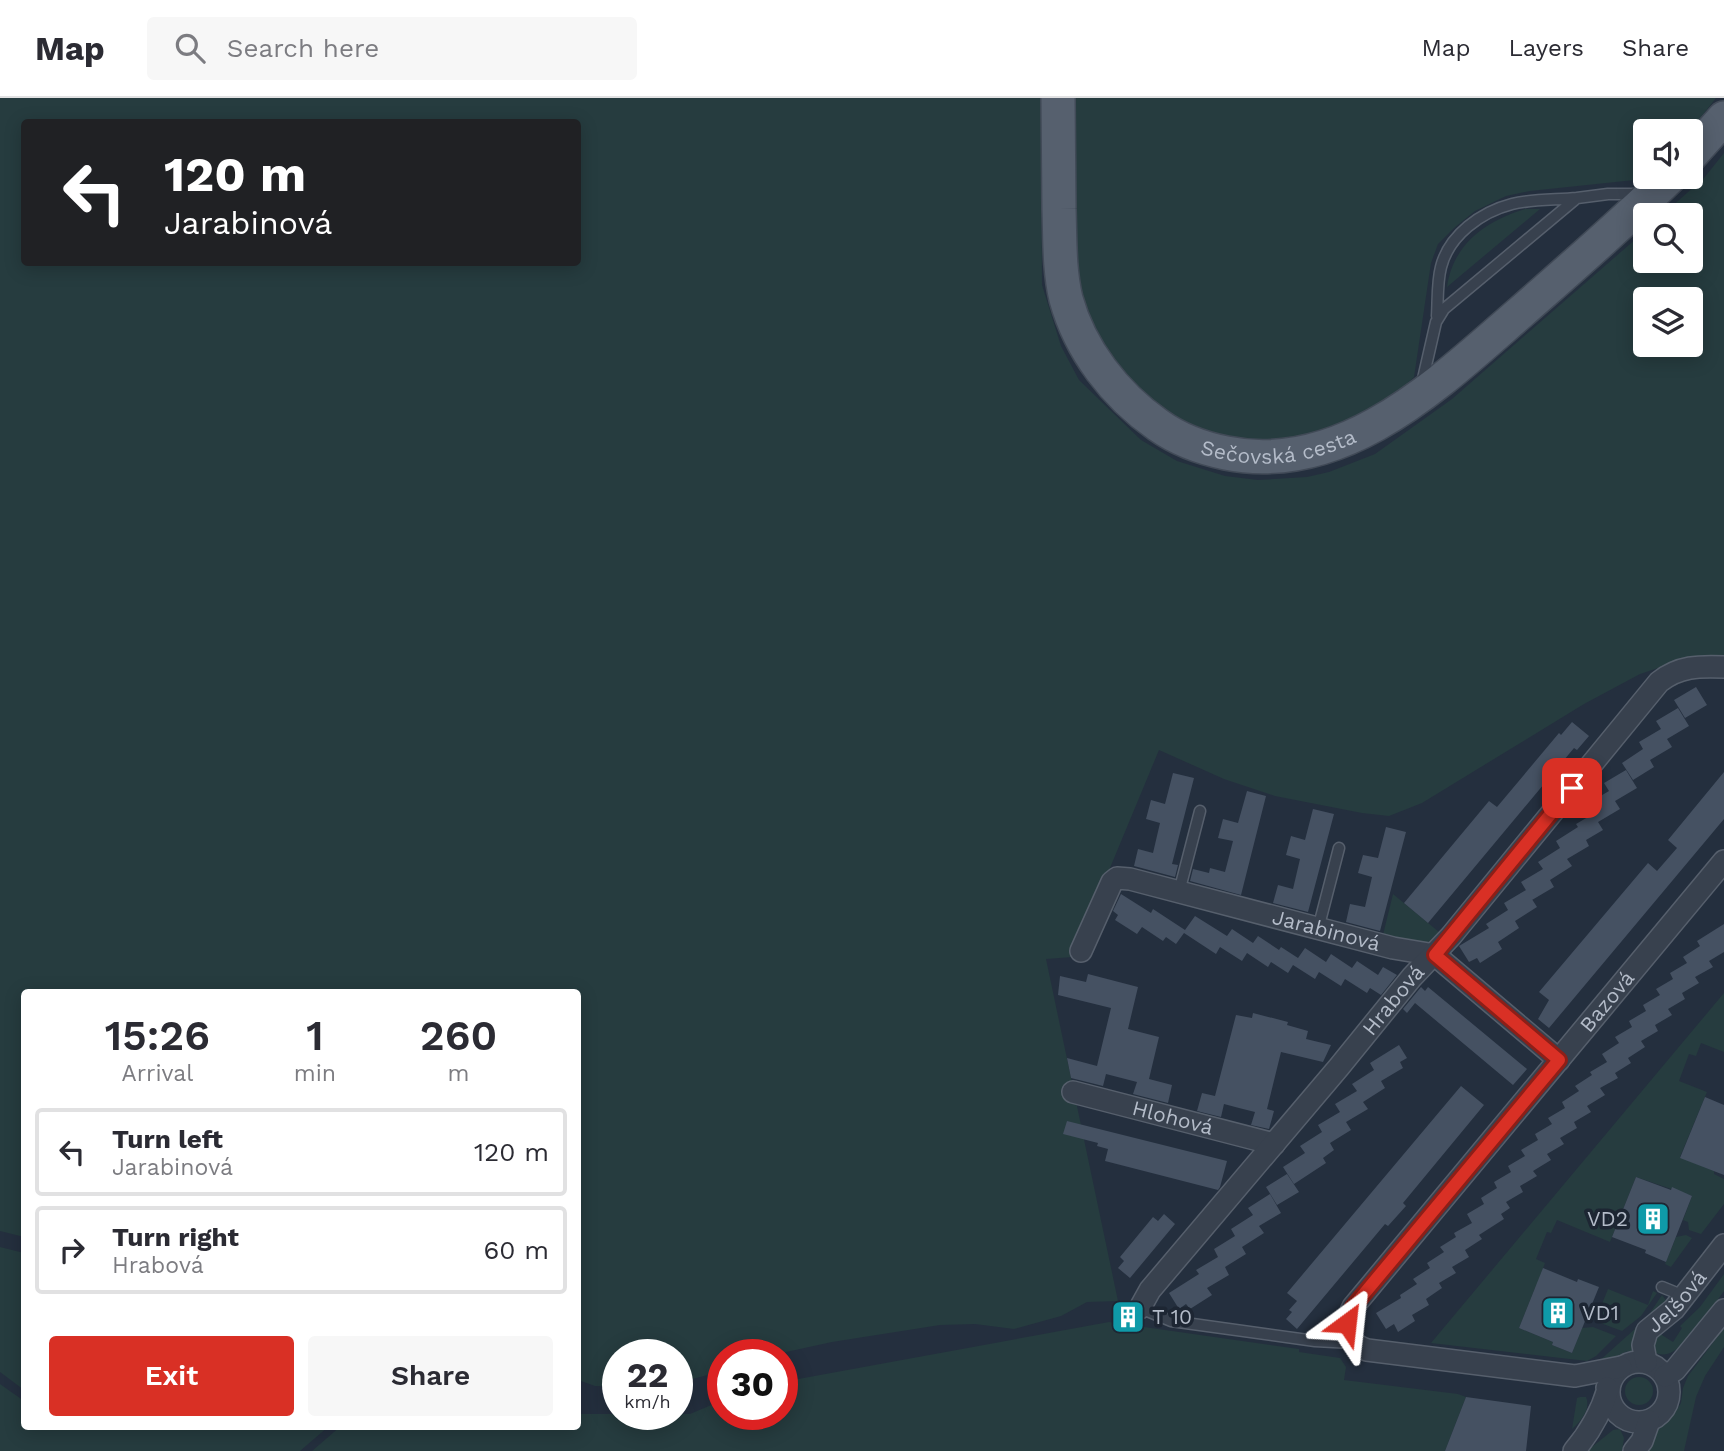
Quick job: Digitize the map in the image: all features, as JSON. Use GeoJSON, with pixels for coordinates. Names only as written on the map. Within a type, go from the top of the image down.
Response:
{"type":"FeatureCollection","features":[{"type":"Feature","properties":{"kind":"main road","name":"Sečovská cesta"},"geometry":{"type":"LineString","coordinates":[[1058,98],[1060,242],[1067,299],[1083,342],[1120,392],[1142,413],[1167,431],[1198,446],[1234,454],[1268,457],[1304,453],[1342,441],[1386,418],[1419,396],[1557,281],[1658,189]]}},
{"type":"Feature","properties":{"kind":"main road"},"geometry":{"type":"LineString","coordinates":[[1703,141],[1724,118]]}},
{"type":"Feature","properties":{"kind":"street","name":"Hrabová"},"geometry":{"type":"LineString","coordinates":[[1140,1308],[1150,1290],[1412,977],[1435,955],[1659,682],[1668,675],[1693,666],[1724,667]]}},
{"type":"Feature","properties":{"kind":"street","name":"Bazová"},"geometry":{"type":"LineString","coordinates":[[1352,1343],[1347,1332],[1347,1323],[1353,1307],[1724,861]]}},
{"type":"Feature","properties":{"kind":"street","name":"Jarabinová"},"geometry":{"type":"LineString","coordinates":[[1081,951],[1107,891],[1117,878],[1123,877],[1318,929],[1420,954],[1435,955]]}},
{"type":"Feature","properties":{"kind":"street"},"geometry":{"type":"LineString","coordinates":[[1435,955],[1559,1060]]}},
{"type":"Feature","properties":{"kind":"street","name":"Hlohová"},"geometry":{"type":"LineString","coordinates":[[1073,1091],[1274,1144]]}},
{"type":"Feature","properties":{"kind":"street","name":"Jelšová"},"geometry":{"type":"LineString","coordinates":[[1646,1363],[1644,1340],[1647,1331],[1670,1314],[1724,1245]]}},
{"type":"Feature","properties":{"kind":"street","name":"Jelšová"},"geometry":{"type":"LineString","coordinates":[[1665,1376],[1675,1370],[1724,1310]]}},
{"type":"Feature","properties":{"kind":"street"},"geometry":{"type":"LineString","coordinates":[[1352,1343],[1367,1350],[1579,1376],[1608,1389]]}},
{"type":"Feature","properties":{"kind":"street"},"geometry":{"type":"LineString","coordinates":[[1579,1376],[1629,1363],[1646,1363],[1653,1365],[1665,1376],[1669,1393],[1663,1410],[1579,1445]]}},
{"type":"Feature","properties":{"kind":"street"},"geometry":{"type":"LineString","coordinates":[[1579,1445],[1601,1409],[1611,1380],[1621,1367]]}},
{"type":"Feature","properties":{"kind":"street"},"geometry":{"type":"LineString","coordinates":[[1608,1389],[1611,1402],[1634,1420],[1642,1441],[1633,1451]]}},
{"type":"Feature","properties":{"kind":"lane"},"geometry":{"type":"LineString","coordinates":[[1419,396],[1436,322],[1441,266],[1452,242],[1468,226],[1491,212],[1513,204],[1641,189]]}},
{"type":"Feature","properties":{"kind":"lane"},"geometry":{"type":"LineString","coordinates":[[1436,322],[1444,309],[1577,198]]}},
{"type":"Feature","properties":{"kind":"lane"},"geometry":{"type":"LineString","coordinates":[[1179,892],[1200,811]]}},
{"type":"Feature","properties":{"kind":"lane"},"geometry":{"type":"LineString","coordinates":[[1318,929],[1339,848]]}},
{"type":"Feature","properties":{"kind":"lane"},"geometry":{"type":"LineString","coordinates":[[1662,1287],[1684,1296]]}},
{"type":"Feature","properties":{"kind":"lane"},"geometry":{"type":"LineString","coordinates":[[1140,1308],[1171,1321],[1315,1341],[1352,1343]]}},
{"type":"Feature","properties":{"kind":"green space"},"geometry":{"type":"Polygon","coordinates":[[[0,98],[1041,98],[1042,285],[1061,346],[1079,380],[1141,440],[1177,461],[1225,476],[1258,480],[1307,477],[1329,472],[1375,454],[1452,399],[1633,241],[1633,273],[1703,273],[1703,203],[1676,203],[1692,189],[1703,189],[1703,179],[1724,153],[1724,661],[1673,663],[1640,674],[1584,704],[1422,803],[1389,816],[1275,796],[1224,779],[1159,750],[1073,957],[1046,959],[1118,1301],[1087,1302],[1061,1316],[1014,1329],[975,1324],[940,1325],[798,1349],[798,1339],[707,1339],[707,1375],[693,1379],[693,1339],[602,1339],[602,1386],[595,1386],[581,1381],[581,989],[21,989],[21,1236],[0,1231],[0,98]]]}},
{"type":"Feature","properties":{"kind":"green space"},"geometry":{"type":"Polygon","coordinates":[[[1074,98],[1716,98],[1699,119],[1633,119],[1633,180],[1530,191],[1506,196],[1475,211],[1438,244],[1431,263],[1414,377],[1385,400],[1352,418],[1312,433],[1271,439],[1232,436],[1195,426],[1161,407],[1131,381],[1106,349],[1087,310],[1079,279],[1075,232],[1074,98]]]}},
{"type":"Feature","properties":{"kind":"green space"},"geometry":{"type":"Polygon","coordinates":[[[1525,209],[1540,209],[1447,287],[1456,258],[1474,236],[1497,220],[1525,209]]]}},
{"type":"Feature","properties":{"kind":"green space"},"geometry":{"type":"Polygon","coordinates":[[[1393,894],[1439,932],[1440,935],[1428,946],[1382,939],[1393,894]]]}},
{"type":"Feature","properties":{"kind":"green space"},"geometry":{"type":"Polygon","coordinates":[[[1724,993],[1724,1052],[1701,1043],[1696,1056],[1689,1054],[1679,1081],[1707,1092],[1680,1157],[1714,1171],[1714,1174],[1724,1179],[1724,1204],[1701,1234],[1689,1230],[1688,1222],[1683,1220],[1692,1196],[1636,1177],[1610,1242],[1557,1220],[1551,1233],[1547,1232],[1536,1259],[1545,1263],[1539,1279],[1541,1280],[1535,1288],[1519,1328],[1572,1353],[1582,1328],[1593,1327],[1616,1336],[1587,1361],[1431,1343],[1724,993]]]}},
{"type":"Feature","properties":{"kind":"green space"},"geometry":{"type":"Polygon","coordinates":[[[1686,1235],[1692,1238],[1671,1267],[1665,1264],[1676,1237],[1686,1235]]]}},
{"type":"Feature","properties":{"kind":"green space"},"geometry":{"type":"Polygon","coordinates":[[[0,1247],[21,1252],[21,1388],[0,1372],[0,1247]]]}},
{"type":"Feature","properties":{"kind":"green space"},"geometry":{"type":"Polygon","coordinates":[[[1724,1274],[1724,1291],[1685,1345],[1665,1354],[1652,1351],[1654,1330],[1673,1342],[1682,1328],[1680,1326],[1700,1307],[1724,1274]]]}},
{"type":"Feature","properties":{"kind":"green space"},"geometry":{"type":"Polygon","coordinates":[[[1608,1289],[1648,1305],[1653,1291],[1657,1293],[1641,1316],[1622,1331],[1595,1321],[1608,1289]]]}},
{"type":"Feature","properties":{"kind":"green space"},"geometry":{"type":"Polygon","coordinates":[[[1662,1295],[1668,1303],[1637,1350],[1625,1352],[1603,1364],[1598,1362],[1646,1319],[1662,1295]]]}},
{"type":"Feature","properties":{"kind":"green space"},"geometry":{"type":"Polygon","coordinates":[[[1109,1322],[1299,1349],[1299,1352],[1340,1358],[1346,1367],[1344,1380],[1466,1397],[1445,1451],[312,1451],[336,1430],[581,1430],[581,1414],[602,1414],[602,1430],[693,1430],[693,1413],[707,1407],[707,1430],[798,1430],[798,1379],[1109,1322]]]}},
{"type":"Feature","properties":{"kind":"green space"},"geometry":{"type":"Polygon","coordinates":[[[1724,1328],[1724,1347],[1705,1376],[1696,1397],[1684,1451],[1646,1451],[1657,1430],[1673,1416],[1681,1403],[1688,1376],[1724,1328]]]}},
{"type":"Feature","properties":{"kind":"green space"},"geometry":{"type":"Polygon","coordinates":[[[1639,1377],[1649,1381],[1653,1391],[1649,1401],[1639,1405],[1629,1401],[1625,1391],[1629,1381],[1639,1377]]]}},
{"type":"Feature","properties":{"kind":"green space"},"geometry":{"type":"Polygon","coordinates":[[[0,1384],[21,1399],[21,1430],[324,1430],[300,1451],[0,1451],[0,1384]]]}},
{"type":"Feature","properties":{"kind":"green space"},"geometry":{"type":"Polygon","coordinates":[[[1586,1397],[1586,1410],[1582,1419],[1572,1429],[1577,1398],[1586,1397]]]}},
{"type":"Feature","properties":{"kind":"green space"},"geometry":{"type":"Polygon","coordinates":[[[1620,1429],[1624,1438],[1622,1451],[1587,1451],[1613,1430],[1620,1429]]]}},
{"type":"Feature","properties":{"kind":"building"},"geometry":{"type":"Polygon","coordinates":[[[1696,687],[1707,705],[1685,718],[1674,700],[1696,687]]]}},
{"type":"Feature","properties":{"kind":"building"},"geometry":{"type":"Polygon","coordinates":[[[1678,708],[1689,726],[1667,739],[1672,747],[1650,760],[1654,767],[1633,780],[1622,763],[1643,749],[1639,742],[1661,729],[1656,721],[1678,708]]]}},
{"type":"Feature","properties":{"kind":"building"},"geometry":{"type":"Polygon","coordinates":[[[1572,722],[1589,736],[1577,750],[1574,748],[1428,923],[1404,903],[1489,801],[1497,807],[1559,733],[1561,735],[1572,722]]]}},
{"type":"Feature","properties":{"kind":"building"},"geometry":{"type":"Polygon","coordinates":[[[1626,770],[1637,788],[1615,801],[1620,809],[1598,822],[1603,830],[1586,840],[1589,846],[1567,859],[1572,866],[1550,880],[1554,887],[1532,900],[1521,882],[1543,869],[1538,862],[1560,848],[1556,841],[1593,814],[1587,804],[1609,791],[1604,783],[1626,770]]]}},
{"type":"Feature","properties":{"kind":"building"},"geometry":{"type":"Polygon","coordinates":[[[1724,772],[1724,819],[1549,1028],[1538,1019],[1549,1000],[1539,992],[1648,863],[1657,871],[1677,848],[1668,840],[1724,772]]]}},
{"type":"Feature","properties":{"kind":"building"},"geometry":{"type":"Polygon","coordinates":[[[1173,773],[1194,778],[1172,864],[1178,865],[1175,877],[1134,866],[1138,849],[1153,853],[1160,823],[1146,819],[1151,800],[1165,804],[1173,773]]]}},
{"type":"Feature","properties":{"kind":"building"},"geometry":{"type":"Polygon","coordinates":[[[1247,791],[1266,796],[1241,895],[1190,881],[1193,869],[1209,873],[1210,868],[1225,872],[1233,841],[1218,838],[1223,819],[1238,823],[1247,791]]]}},
{"type":"Feature","properties":{"kind":"building"},"geometry":{"type":"Polygon","coordinates":[[[1313,809],[1334,814],[1308,912],[1273,903],[1278,885],[1293,889],[1300,859],[1286,855],[1291,836],[1305,840],[1313,809]]]}},
{"type":"Feature","properties":{"kind":"building"},"geometry":{"type":"Polygon","coordinates":[[[1386,827],[1406,832],[1380,931],[1346,922],[1350,904],[1365,907],[1372,877],[1358,873],[1363,855],[1378,858],[1386,827]]]}},
{"type":"Feature","properties":{"kind":"building"},"geometry":{"type":"Polygon","coordinates":[[[1526,890],[1537,907],[1515,921],[1519,928],[1498,942],[1502,949],[1480,963],[1477,958],[1469,962],[1459,946],[1489,928],[1486,924],[1508,910],[1504,903],[1526,890]]]}},
{"type":"Feature","properties":{"kind":"building"},"geometry":{"type":"Polygon","coordinates":[[[1121,894],[1151,913],[1153,909],[1185,930],[1195,916],[1227,936],[1232,929],[1253,943],[1258,936],[1279,950],[1281,947],[1298,958],[1305,948],[1326,962],[1331,954],[1352,968],[1357,961],[1378,975],[1383,967],[1397,975],[1381,995],[1370,988],[1367,993],[1345,979],[1341,986],[1319,972],[1315,979],[1293,965],[1288,973],[1271,962],[1268,967],[1247,953],[1242,961],[1220,947],[1216,954],[1184,933],[1176,944],[1166,937],[1163,941],[1142,927],[1137,934],[1115,920],[1118,915],[1113,911],[1121,894]]]}},
{"type":"Feature","properties":{"kind":"building"},"geometry":{"type":"Polygon","coordinates":[[[1724,924],[1724,952],[1709,961],[1713,967],[1695,977],[1699,983],[1682,993],[1685,999],[1668,1009],[1672,1015],[1655,1025],[1658,1031],[1641,1041],[1645,1047],[1628,1058],[1631,1063],[1615,1073],[1618,1078],[1600,1088],[1605,1095],[1587,1106],[1591,1112],[1574,1122],[1577,1128],[1560,1138],[1564,1144],[1547,1154],[1551,1160],[1533,1171],[1537,1176],[1520,1186],[1523,1192],[1506,1202],[1510,1208],[1501,1214],[1504,1219],[1479,1235],[1482,1239],[1465,1250],[1469,1257],[1452,1267],[1456,1273],[1439,1283],[1442,1288],[1426,1299],[1429,1305],[1412,1315],[1415,1321],[1398,1332],[1394,1324],[1386,1329],[1376,1313],[1401,1298],[1400,1295],[1417,1284],[1413,1279],[1430,1268],[1427,1263],[1444,1252],[1440,1247],[1456,1237],[1454,1233],[1472,1223],[1467,1214],[1484,1204],[1481,1198],[1497,1188],[1494,1182],[1511,1172],[1508,1166],[1525,1156],[1521,1150],[1538,1140],[1535,1134],[1552,1124],[1548,1118],[1565,1108],[1562,1102],[1579,1091],[1575,1086],[1592,1075],[1590,1072],[1607,1062],[1602,1054],[1619,1043],[1615,1037],[1632,1027],[1629,1021],[1646,1011],[1643,1005],[1660,995],[1656,989],[1673,979],[1670,973],[1687,963],[1683,957],[1700,946],[1697,941],[1724,924]]]}},
{"type":"Feature","properties":{"kind":"building"},"geometry":{"type":"Polygon","coordinates":[[[1088,974],[1138,987],[1128,1029],[1159,1037],[1149,1079],[1172,1085],[1168,1103],[1133,1094],[1137,1082],[1106,1074],[1103,1086],[1071,1078],[1067,1058],[1097,1066],[1111,1008],[1058,995],[1060,976],[1086,982],[1088,974]]]}},
{"type":"Feature","properties":{"kind":"building"},"geometry":{"type":"Polygon","coordinates":[[[1421,987],[1425,991],[1428,987],[1527,1069],[1513,1085],[1415,1003],[1407,1013],[1403,1009],[1421,987]]]}},
{"type":"Feature","properties":{"kind":"building"},"geometry":{"type":"Polygon","coordinates":[[[1253,1013],[1288,1022],[1287,1025],[1308,1031],[1306,1039],[1331,1045],[1323,1062],[1281,1052],[1267,1109],[1274,1111],[1269,1129],[1251,1125],[1255,1112],[1224,1104],[1221,1117],[1197,1111],[1202,1093],[1215,1096],[1236,1015],[1252,1018],[1253,1013]]]}},
{"type":"Feature","properties":{"kind":"building"},"geometry":{"type":"Polygon","coordinates":[[[1399,1045],[1407,1058],[1400,1062],[1403,1068],[1381,1081],[1385,1088],[1363,1102],[1368,1109],[1346,1122],[1351,1130],[1330,1143],[1334,1150],[1323,1158],[1326,1163],[1294,1184],[1283,1167],[1305,1153],[1300,1146],[1322,1132],[1318,1125],[1340,1112],[1335,1104],[1357,1091],[1352,1084],[1374,1070],[1370,1063],[1399,1045]]]}},
{"type":"Feature","properties":{"kind":"building"},"geometry":{"type":"Polygon","coordinates":[[[1461,1086],[1484,1105],[1403,1203],[1406,1206],[1388,1226],[1385,1224],[1297,1329],[1286,1319],[1292,1312],[1289,1310],[1297,1301],[1287,1293],[1461,1086]]]}},
{"type":"Feature","properties":{"kind":"building"},"geometry":{"type":"Polygon","coordinates":[[[1705,1097],[1724,1105],[1724,1175],[1680,1158],[1705,1097]]]}},
{"type":"Feature","properties":{"kind":"building"},"geometry":{"type":"Polygon","coordinates":[[[1067,1121],[1227,1161],[1220,1187],[1218,1190],[1105,1161],[1108,1149],[1097,1146],[1098,1143],[1063,1134],[1067,1121]]]}},
{"type":"Feature","properties":{"kind":"building"},"geometry":{"type":"Polygon","coordinates":[[[1287,1174],[1299,1192],[1277,1205],[1266,1187],[1287,1174]]]}},
{"type":"Feature","properties":{"kind":"building","name":"VD2"},"geometry":{"type":"Polygon","coordinates":[[[1636,1177],[1692,1196],[1666,1262],[1645,1253],[1646,1250],[1612,1237],[1636,1177]]]}},
{"type":"Feature","properties":{"kind":"building"},"geometry":{"type":"Polygon","coordinates":[[[1270,1194],[1281,1213],[1259,1226],[1264,1233],[1242,1247],[1246,1254],[1225,1267],[1229,1275],[1207,1288],[1212,1295],[1190,1309],[1186,1304],[1179,1309],[1169,1293],[1199,1274],[1196,1270],[1218,1257],[1214,1249],[1235,1236],[1231,1229],[1253,1215],[1248,1208],[1270,1194]]]}},
{"type":"Feature","properties":{"kind":"building"},"geometry":{"type":"Polygon","coordinates":[[[1164,1214],[1175,1224],[1130,1278],[1118,1268],[1124,1261],[1120,1257],[1153,1217],[1158,1221],[1164,1214]]]}},
{"type":"Feature","properties":{"kind":"building","name":"VD1"},"geometry":{"type":"Polygon","coordinates":[[[1543,1268],[1577,1282],[1578,1279],[1599,1287],[1572,1353],[1519,1328],[1543,1268]]]}},
{"type":"Feature","properties":{"kind":"building"},"geometry":{"type":"Polygon","coordinates":[[[1466,1397],[1531,1406],[1526,1451],[1445,1451],[1466,1397]]]}},
{"type":"Feature","properties":{"kind":"place","name":"VD2"},"geometry":{"type":"Point","coordinates":[1653,1219]}},
{"type":"Feature","properties":{"kind":"place","name":"VD1"},"geometry":{"type":"Point","coordinates":[1558,1313]}},
{"type":"Feature","properties":{"kind":"place","name":"T 10"},"geometry":{"type":"Point","coordinates":[1128,1317]}},
{"type":"Feature","properties":{"kind":"route"},"geometry":{"type":"LineString","coordinates":[[1347,1323],[1353,1307],[1559,1060],[1435,955],[1572,788]]}}]}
